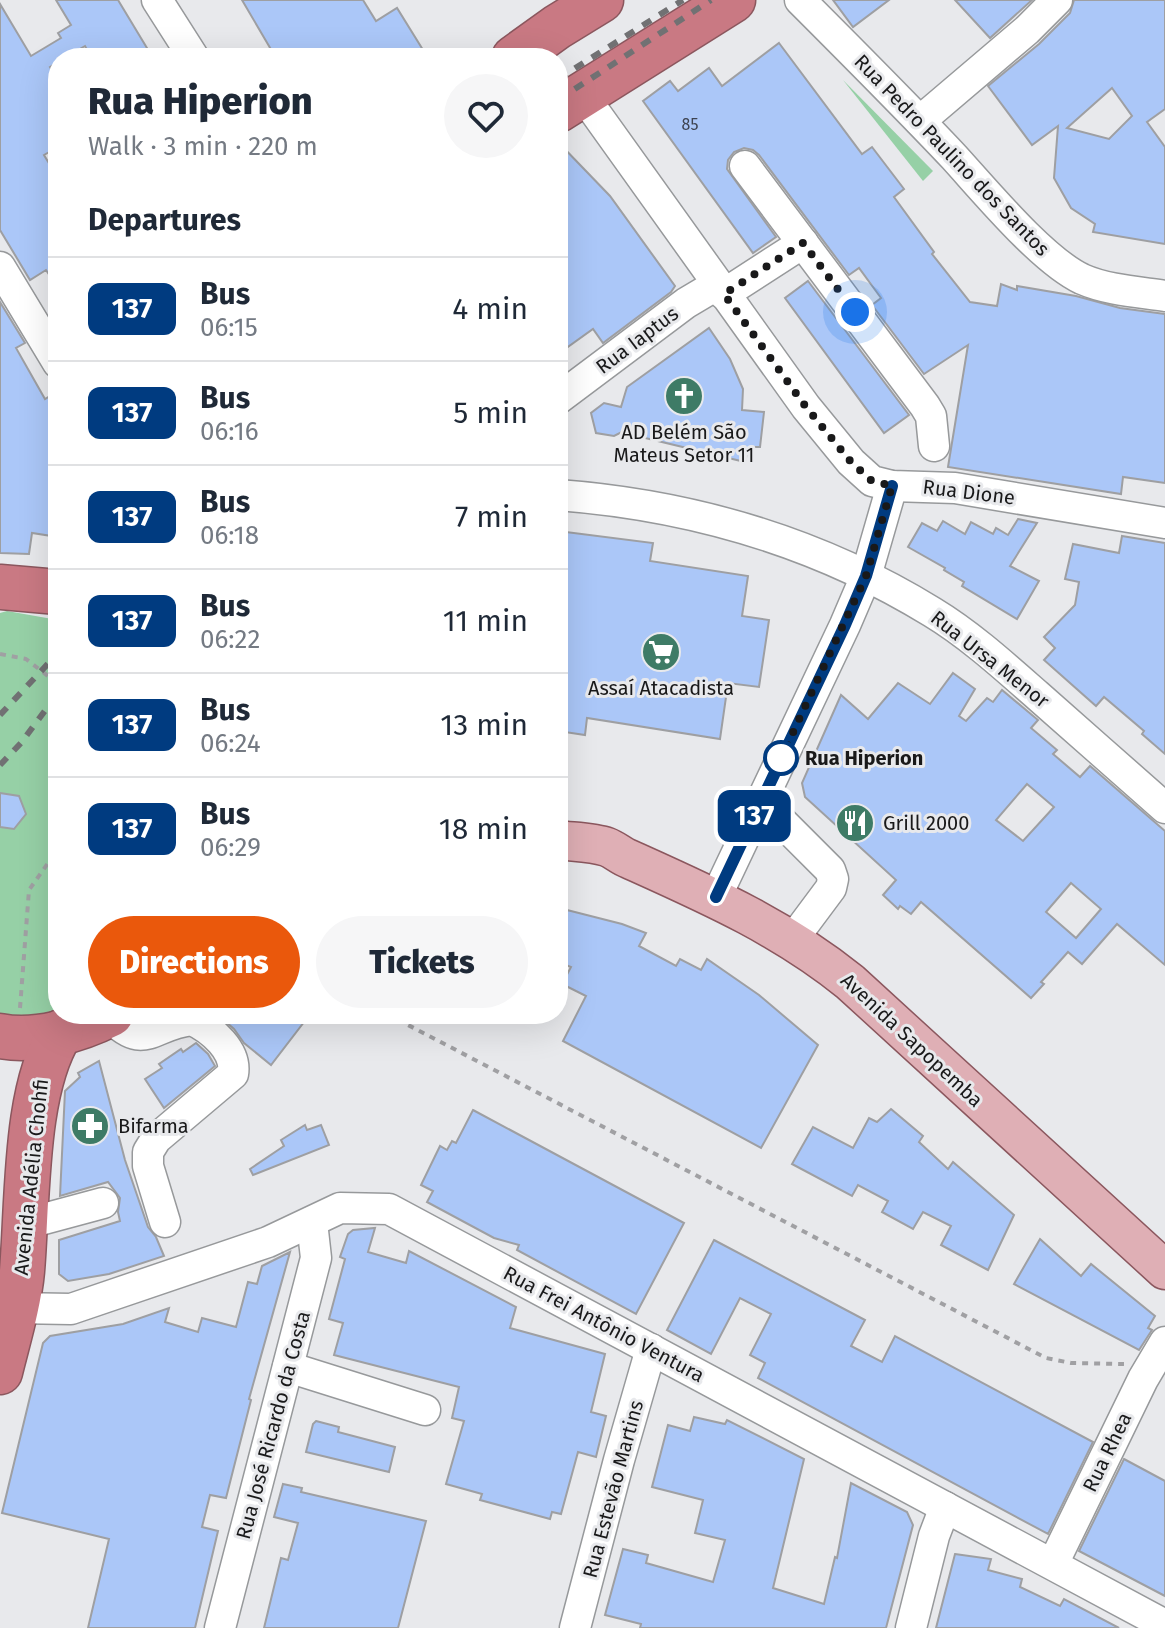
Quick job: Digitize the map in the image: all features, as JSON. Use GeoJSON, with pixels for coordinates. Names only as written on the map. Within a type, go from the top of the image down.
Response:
{"type":"FeatureCollection","features":[{"type":"Feature","properties":{"kind":"highway"},"geometry":{"type":"LineString","coordinates":[[529,48],[601,0]]}},
{"type":"Feature","properties":{"kind":"highway"},"geometry":{"type":"LineString","coordinates":[[570,102],[733,0]]}},
{"type":"Feature","properties":{"kind":"highway"},"geometry":{"type":"LineString","coordinates":[[0,587],[48,589]]}},
{"type":"Feature","properties":{"kind":"highway"},"geometry":{"type":"LineString","coordinates":[[7,1032],[61,1032],[84,1024]]}},
{"type":"Feature","properties":{"kind":"highway","name":"Avenida Adélia Chohfi"},"geometry":{"type":"LineString","coordinates":[[0,1372],[22,1274],[28,1179],[43,1067],[61,1032]]}},
{"type":"Feature","properties":{"kind":"main road","name":"Avenida Sapopemba"},"geometry":{"type":"LineString","coordinates":[[568,841],[607,847],[627,859],[716,897],[793,939],[850,982],[963,1088],[1159,1254]]}},
{"type":"Feature","properties":{"kind":"main road","name":"Avenida Sapopemba"},"geometry":{"type":"LineString","coordinates":[[568,859],[604,864],[627,859]]}},
{"type":"Feature","properties":{"kind":"street"},"geometry":{"type":"LineString","coordinates":[[157,0],[188,48]]}},
{"type":"Feature","properties":{"kind":"street","name":"Rua Pedro Paulino dos Santos"},"geometry":{"type":"LineString","coordinates":[[800,0],[920,121],[1015,223],[1062,267],[1101,286],[1165,296]]}},
{"type":"Feature","properties":{"kind":"street"},"geometry":{"type":"LineString","coordinates":[[920,121],[1027,30],[1057,0]]}},
{"type":"Feature","properties":{"kind":"street","name":"Rua Dione"},"geometry":{"type":"LineString","coordinates":[[570,102],[721,289],[806,407],[851,462],[872,481],[892,486],[955,488],[1165,523]]}},
{"type":"Feature","properties":{"kind":"street"},"geometry":{"type":"LineString","coordinates":[[745,166],[929,410],[934,446]]}},
{"type":"Feature","properties":{"kind":"street","name":"Rua Iaptus"},"geometry":{"type":"LineString","coordinates":[[568,392],[686,303],[721,289],[803,243]]}},
{"type":"Feature","properties":{"kind":"street"},"geometry":{"type":"LineString","coordinates":[[0,267],[48,346]]}},
{"type":"Feature","properties":{"kind":"street"},"geometry":{"type":"LineString","coordinates":[[716,897],[866,576],[892,486]]}},
{"type":"Feature","properties":{"kind":"street","name":"Rua Ursa Menor"},"geometry":{"type":"LineString","coordinates":[[568,496],[620,500],[746,527],[866,576],[933,612],[992,656],[1165,808]]}},
{"type":"Feature","properties":{"kind":"street"},"geometry":{"type":"LineString","coordinates":[[761,801],[830,870],[833,879],[831,888],[793,939]]}},
{"type":"Feature","properties":{"kind":"street"},"geometry":{"type":"LineString","coordinates":[[119,1024],[130,1035],[142,1036],[180,1024]]}},
{"type":"Feature","properties":{"kind":"street"},"geometry":{"type":"LineString","coordinates":[[165,1222],[148,1166],[148,1152],[156,1139],[233,1074],[235,1063],[231,1052],[200,1024]]}},
{"type":"Feature","properties":{"kind":"street"},"geometry":{"type":"LineString","coordinates":[[25,1224],[103,1203]]}},
{"type":"Feature","properties":{"kind":"street","name":"Rua Frei Antônio Ventura"},"geometry":{"type":"LineString","coordinates":[[14,1308],[71,1309],[268,1242],[340,1208],[389,1209],[1165,1625]]}},
{"type":"Feature","properties":{"kind":"street","name":"Rua José Ricardo da Costa"},"geometry":{"type":"LineString","coordinates":[[220,1628],[316,1258],[312,1222]]}},
{"type":"Feature","properties":{"kind":"street","name":"Rua Rhea"},"geometry":{"type":"LineString","coordinates":[[1053,1564],[1143,1379],[1165,1342]]}},
{"type":"Feature","properties":{"kind":"street","name":"Rua Estevão Martins"},"geometry":{"type":"LineString","coordinates":[[575,1628],[651,1349]]}},
{"type":"Feature","properties":{"kind":"street"},"geometry":{"type":"LineString","coordinates":[[288,1367],[425,1410]]}},
{"type":"Feature","properties":{"kind":"street"},"geometry":{"type":"LineString","coordinates":[[911,1628],[934,1536],[945,1507]]}},
{"type":"Feature","properties":{"kind":"path"},"geometry":{"type":"LineString","coordinates":[[0,654],[26,659],[48,676]]}},
{"type":"Feature","properties":{"kind":"path"},"geometry":{"type":"LineString","coordinates":[[7,1032],[29,890],[48,863]]}},
{"type":"Feature","properties":{"kind":"path"},"geometry":{"type":"LineString","coordinates":[[406,1024],[1046,1358],[1071,1363],[1120,1362],[1139,1369],[1143,1379]]}},
{"type":"Feature","properties":{"kind":"green space"},"geometry":{"type":"Polygon","coordinates":[[[843,80],[933,171],[923,181],[843,80]]]}},
{"type":"Feature","properties":{"kind":"green space"},"geometry":{"type":"Polygon","coordinates":[[[7,611],[48,618],[48,1016],[0,1023],[0,613],[7,611]]]}},
{"type":"Feature","properties":{"kind":"building"},"geometry":{"type":"Polygon","coordinates":[[[56,0],[118,0],[147,48],[48,48],[48,153],[44,155],[48,162],[48,273],[46,270],[30,280],[0,230],[0,4],[31,56],[61,38],[58,33],[71,25],[56,0]]]}},
{"type":"Feature","properties":{"kind":"building"},"geometry":{"type":"Polygon","coordinates":[[[242,0],[363,0],[376,21],[397,8],[422,48],[270,48],[242,0]]]}},
{"type":"Feature","properties":{"kind":"building"},"geometry":{"type":"Polygon","coordinates":[[[833,0],[889,0],[853,27],[833,0]]]}},
{"type":"Feature","properties":{"kind":"building"},"geometry":{"type":"Polygon","coordinates":[[[955,0],[1032,0],[990,38],[955,0]]]}},
{"type":"Feature","properties":{"kind":"building"},"geometry":{"type":"Polygon","coordinates":[[[1074,0],[1165,0],[1165,109],[1147,122],[1165,147],[1165,244],[1093,232],[1095,224],[1071,208],[1054,178],[1058,126],[1032,145],[988,86],[1039,44],[1070,13],[1074,0]],[[1112,88],[1067,128],[1109,139],[1132,116],[1112,88]]]}},
{"type":"Feature","properties":{"kind":"building"},"geometry":{"type":"Polygon","coordinates":[[[779,43],[862,154],[872,147],[904,189],[894,197],[934,252],[932,254],[970,302],[997,306],[1001,284],[1017,290],[1017,286],[1076,296],[1120,308],[1165,314],[1165,483],[1123,477],[1121,494],[948,467],[968,345],[924,374],[872,305],[881,298],[859,268],[849,275],[759,155],[744,148],[734,152],[728,160],[727,169],[776,237],[753,253],[643,101],[670,81],[678,91],[709,68],[722,86],[779,43]]]}},
{"type":"Feature","properties":{"kind":"building"},"geometry":{"type":"Polygon","coordinates":[[[568,152],[610,196],[675,286],[603,343],[593,329],[568,347],[568,152]]]}},
{"type":"Feature","properties":{"kind":"building"},"geometry":{"type":"Polygon","coordinates":[[[808,281],[909,415],[884,433],[785,298],[808,281]]]}},
{"type":"Feature","properties":{"kind":"building"},"geometry":{"type":"Polygon","coordinates":[[[0,302],[25,343],[16,348],[45,399],[48,397],[48,535],[32,533],[29,554],[0,553],[0,302]]]}},
{"type":"Feature","properties":{"kind":"building","name":"AD Belém São Mateus Setor 11"},"geometry":{"type":"Polygon","coordinates":[[[709,328],[730,359],[743,389],[742,410],[764,412],[760,447],[749,447],[745,462],[637,436],[626,430],[614,436],[596,433],[591,413],[604,403],[621,407],[627,387],[709,328]]]}},
{"type":"Feature","properties":{"kind":"building"},"geometry":{"type":"Polygon","coordinates":[[[1018,519],[1037,523],[1010,566],[1039,581],[1017,619],[962,586],[964,582],[945,568],[908,547],[922,523],[937,531],[943,521],[965,534],[971,522],[993,534],[996,528],[1008,535],[1018,519]]]}},
{"type":"Feature","properties":{"kind":"building","name":"Assaí Atacadista"},"geometry":{"type":"Polygon","coordinates":[[[568,532],[653,543],[650,561],[748,576],[742,616],[769,620],[759,687],[728,683],[720,739],[587,718],[585,735],[568,732],[568,532]]]}},
{"type":"Feature","properties":{"kind":"building"},"geometry":{"type":"Polygon","coordinates":[[[1122,536],[1165,543],[1165,754],[1142,734],[1144,731],[1104,697],[1096,706],[1044,660],[1055,648],[1044,637],[1075,605],[1079,582],[1065,579],[1073,544],[1119,553],[1122,536]]]}},
{"type":"Feature","properties":{"kind":"building"},"geometry":{"type":"Polygon","coordinates":[[[953,673],[975,689],[959,716],[966,721],[987,698],[993,702],[1002,690],[1038,720],[1031,728],[1057,750],[1053,754],[1080,777],[1090,766],[1165,831],[1165,965],[1117,924],[1082,964],[1068,952],[1031,998],[921,902],[911,914],[900,906],[898,909],[883,895],[896,880],[805,797],[802,783],[841,695],[868,719],[898,683],[930,704],[953,673]],[[1027,784],[996,820],[1023,841],[1054,807],[1027,784]],[[1071,883],[1046,912],[1076,938],[1101,909],[1071,883]]]}},
{"type":"Feature","properties":{"kind":"building"},"geometry":{"type":"Polygon","coordinates":[[[0,793],[19,796],[26,814],[14,829],[0,827],[0,793]]]}},
{"type":"Feature","properties":{"kind":"building"},"geometry":{"type":"Polygon","coordinates":[[[568,910],[646,933],[639,946],[676,966],[680,959],[701,970],[707,959],[759,995],[818,1045],[761,1148],[563,1041],[586,996],[568,987],[571,967],[568,966],[568,910]]]}},
{"type":"Feature","properties":{"kind":"building"},"geometry":{"type":"Polygon","coordinates":[[[228,1024],[302,1024],[271,1065],[244,1043],[228,1024]]]}},
{"type":"Feature","properties":{"kind":"building"},"geometry":{"type":"Polygon","coordinates":[[[196,1043],[215,1066],[164,1108],[145,1079],[162,1068],[159,1064],[196,1043]]]}},
{"type":"Feature","properties":{"kind":"building","name":"Bifarma"},"geometry":{"type":"Polygon","coordinates":[[[99,1061],[125,1160],[148,1227],[164,1256],[109,1274],[68,1281],[59,1274],[59,1240],[120,1221],[120,1198],[108,1182],[60,1196],[65,1091],[80,1077],[78,1073],[99,1061]]]}},
{"type":"Feature","properties":{"kind":"building"},"geometry":{"type":"Polygon","coordinates":[[[891,1109],[923,1136],[919,1142],[948,1169],[953,1162],[1014,1215],[988,1270],[941,1245],[951,1226],[923,1212],[913,1229],[882,1212],[888,1201],[858,1185],[852,1196],[792,1164],[813,1127],[853,1148],[869,1118],[877,1122],[891,1109]]]}},
{"type":"Feature","properties":{"kind":"building"},"geometry":{"type":"Polygon","coordinates":[[[473,1110],[684,1223],[636,1314],[517,1250],[519,1245],[494,1238],[427,1202],[433,1191],[421,1185],[440,1146],[447,1150],[452,1141],[456,1143],[473,1110]]]}},
{"type":"Feature","properties":{"kind":"building"},"geometry":{"type":"Polygon","coordinates":[[[305,1125],[307,1130],[321,1125],[329,1145],[253,1175],[250,1169],[284,1146],[281,1140],[305,1125]]]}},
{"type":"Feature","properties":{"kind":"building"},"geometry":{"type":"Polygon","coordinates":[[[375,1228],[368,1252],[406,1263],[409,1251],[516,1307],[510,1328],[605,1354],[591,1412],[606,1416],[596,1457],[578,1452],[561,1514],[552,1512],[550,1519],[480,1500],[482,1494],[446,1484],[464,1421],[452,1418],[459,1387],[334,1355],[343,1323],[329,1319],[345,1259],[340,1257],[348,1234],[353,1230],[375,1228]]]}},
{"type":"Feature","properties":{"kind":"building"},"geometry":{"type":"Polygon","coordinates":[[[1040,1239],[1081,1276],[1091,1264],[1155,1316],[1148,1328],[1152,1330],[1139,1350],[1014,1284],[1040,1239]]]}},
{"type":"Feature","properties":{"kind":"building"},"geometry":{"type":"Polygon","coordinates":[[[714,1240],[865,1320],[851,1346],[882,1362],[895,1336],[1093,1442],[1048,1534],[758,1378],[765,1363],[750,1355],[771,1314],[740,1298],[711,1354],[667,1330],[714,1240]]]}},
{"type":"Feature","properties":{"kind":"building"},"geometry":{"type":"Polygon","coordinates":[[[290,1252],[249,1399],[226,1498],[210,1495],[202,1527],[218,1531],[195,1628],[88,1628],[109,1539],[2,1513],[43,1343],[50,1336],[123,1324],[169,1308],[165,1322],[198,1332],[202,1318],[236,1327],[248,1282],[257,1284],[262,1266],[290,1252]]]}},
{"type":"Feature","properties":{"kind":"building"},"geometry":{"type":"Polygon","coordinates":[[[694,1417],[725,1424],[727,1420],[804,1459],[773,1588],[824,1604],[837,1558],[851,1483],[907,1512],[913,1525],[886,1628],[640,1628],[641,1624],[605,1615],[623,1549],[648,1555],[646,1563],[713,1582],[725,1540],[695,1533],[703,1500],[652,1487],[668,1425],[690,1431],[694,1417]]]}},
{"type":"Feature","properties":{"kind":"building"},"geometry":{"type":"Polygon","coordinates":[[[316,1421],[339,1427],[338,1432],[395,1447],[389,1472],[306,1452],[316,1421]]]}},
{"type":"Feature","properties":{"kind":"building"},"geometry":{"type":"Polygon","coordinates":[[[1124,1459],[1165,1481],[1165,1596],[1079,1551],[1124,1459]]]}},
{"type":"Feature","properties":{"kind":"building"},"geometry":{"type":"Polygon","coordinates":[[[283,1484],[302,1488],[301,1492],[426,1521],[398,1628],[264,1628],[281,1558],[288,1560],[298,1523],[274,1517],[283,1484]]]}},
{"type":"Feature","properties":{"kind":"building"},"geometry":{"type":"Polygon","coordinates":[[[955,1554],[991,1559],[988,1570],[1022,1579],[1020,1587],[1060,1606],[1064,1599],[1119,1628],[936,1628],[955,1554]]]}},
{"type":"Feature","properties":{"kind":"railway"},"geometry":{"type":"LineString","coordinates":[[568,73],[683,0]]}},
{"type":"Feature","properties":{"kind":"railway"},"geometry":{"type":"LineString","coordinates":[[568,93],[711,0]]}},
{"type":"Feature","properties":{"kind":"railway"},"geometry":{"type":"LineString","coordinates":[[0,715],[48,664]]}},
{"type":"Feature","properties":{"kind":"railway"},"geometry":{"type":"LineString","coordinates":[[0,765],[48,707]]}},
{"type":"Feature","properties":{"kind":"bus line","name":"137"},"geometry":{"type":"LineString","coordinates":[[716,897],[866,576],[892,486]]}},
{"type":"Feature","properties":{"kind":"place","name":"AD Belém São Mateus Setor 11"},"geometry":{"type":"Point","coordinates":[684,396]}},
{"type":"Feature","properties":{"kind":"place","name":"Assaí Atacadista"},"geometry":{"type":"Point","coordinates":[661,652]}},
{"type":"Feature","properties":{"kind":"place","name":"Rua Hiperion"},"geometry":{"type":"Point","coordinates":[781,758]}},
{"type":"Feature","properties":{"kind":"place","name":"Grill 2000"},"geometry":{"type":"Point","coordinates":[855,823]}},
{"type":"Feature","properties":{"kind":"place","name":"Bifarma"},"geometry":{"type":"Point","coordinates":[90,1126]}},
{"type":"Feature","properties":{"kind":"route"},"geometry":{"type":"LineString","coordinates":[[781,758],[866,576],[892,486],[872,481],[851,462],[806,407],[724,294],[803,243],[855,312]]}}]}
